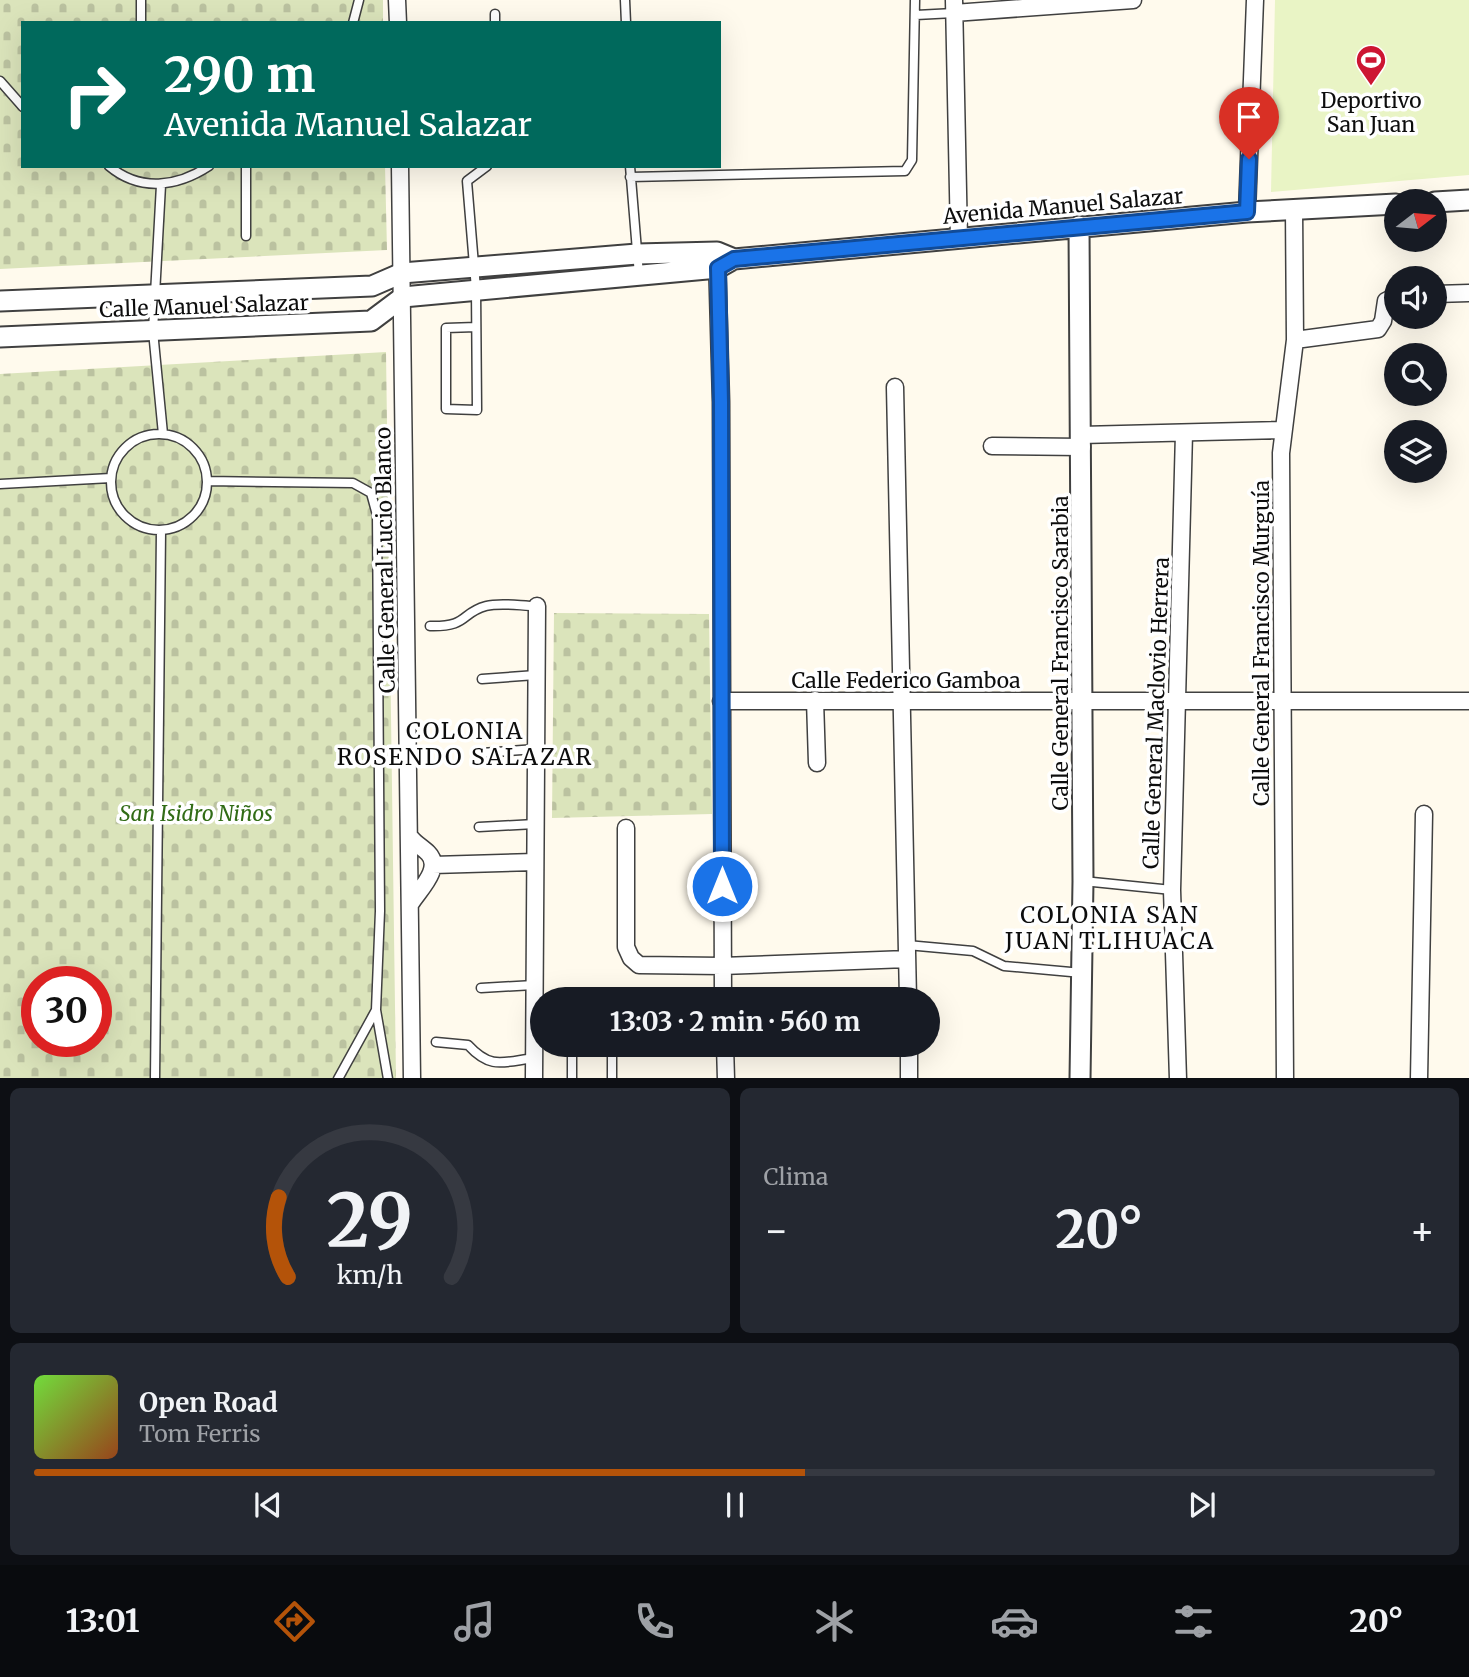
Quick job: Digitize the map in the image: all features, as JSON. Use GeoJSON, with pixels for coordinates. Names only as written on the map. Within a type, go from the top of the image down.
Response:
{"type":"FeatureCollection","features":[{"type":"Feature","properties":{"kind":"street"},"geometry":{"type":"LineString","coordinates":[[397,0],[398,21]]}},
{"type":"Feature","properties":{"kind":"street"},"geometry":{"type":"LineString","coordinates":[[958,239],[954,7],[1133,0]]}},
{"type":"Feature","properties":{"kind":"street"},"geometry":{"type":"LineString","coordinates":[[1247,212],[1255,0]]}},
{"type":"Feature","properties":{"kind":"street","name":"Calle General Lucio Blanco"},"geometry":{"type":"LineString","coordinates":[[400,168],[411,838],[412,1078]]}},
{"type":"Feature","properties":{"kind":"street"},"geometry":{"type":"LineString","coordinates":[[1447,201],[1469,200]]}},
{"type":"Feature","properties":{"kind":"street","name":"Avenida Manuel Salazar"},"geometry":{"type":"LineString","coordinates":[[403,298],[544,282],[639,275],[723,260],[1079,226],[1247,212],[1384,205]]}},
{"type":"Feature","properties":{"kind":"street","name":"Calle General Francisco Murguía"},"geometry":{"type":"LineString","coordinates":[[1285,1078],[1281,700],[1282,430],[1295,340],[1294,209]]}},
{"type":"Feature","properties":{"kind":"street","name":"Calle General Francisco Sarabia"},"geometry":{"type":"LineString","coordinates":[[1079,226],[1083,702],[1080,1078]]}},
{"type":"Feature","properties":{"kind":"street","name":"Avenida Manuel Salazar"},"geometry":{"type":"LineString","coordinates":[[402,273],[637,254],[723,260]]}},
{"type":"Feature","properties":{"kind":"street"},"geometry":{"type":"LineString","coordinates":[[723,260],[723,987]]}},
{"type":"Feature","properties":{"kind":"street"},"geometry":{"type":"LineString","coordinates":[[542,262],[544,282]]}},
{"type":"Feature","properties":{"kind":"street","name":"Calle Manuel Salazar"},"geometry":{"type":"LineString","coordinates":[[0,301],[372,286],[402,273]]}},
{"type":"Feature","properties":{"kind":"street"},"geometry":{"type":"LineString","coordinates":[[1447,294],[1469,293]]}},
{"type":"Feature","properties":{"kind":"street","name":"Calle Manuel Salazar"},"geometry":{"type":"LineString","coordinates":[[0,337],[371,321],[403,298]]}},
{"type":"Feature","properties":{"kind":"street"},"geometry":{"type":"LineString","coordinates":[[1295,340],[1378,329],[1384,314]]}},
{"type":"Feature","properties":{"kind":"street"},"geometry":{"type":"LineString","coordinates":[[895,387],[908,987]]}},
{"type":"Feature","properties":{"kind":"street"},"geometry":{"type":"LineString","coordinates":[[992,446],[1184,432],[1282,430]]}},
{"type":"Feature","properties":{"kind":"street","name":"Calle General Maclovio Herrera"},"geometry":{"type":"LineString","coordinates":[[1178,1078],[1172,890],[1184,432]]}},
{"type":"Feature","properties":{"kind":"street"},"geometry":{"type":"LineString","coordinates":[[534,1078],[537,606]]}},
{"type":"Feature","properties":{"kind":"street"},"geometry":{"type":"LineString","coordinates":[[815,700],[817,763]]}},
{"type":"Feature","properties":{"kind":"street","name":"Calle Federico Gamboa"},"geometry":{"type":"LineString","coordinates":[[722,701],[1469,701]]}},
{"type":"Feature","properties":{"kind":"street"},"geometry":{"type":"LineString","coordinates":[[1419,1078],[1424,814]]}},
{"type":"Feature","properties":{"kind":"street"},"geometry":{"type":"LineString","coordinates":[[626,828],[626,947],[631,958],[639,965],[722,966],[907,952]]}},
{"type":"Feature","properties":{"kind":"street"},"geometry":{"type":"LineString","coordinates":[[411,838],[429,854],[433,865],[431,874],[411,903]]}},
{"type":"Feature","properties":{"kind":"street"},"geometry":{"type":"LineString","coordinates":[[433,865],[535,862]]}},
{"type":"Feature","properties":{"kind":"street"},"geometry":{"type":"LineString","coordinates":[[725,1057],[726,1078]]}},
{"type":"Feature","properties":{"kind":"street"},"geometry":{"type":"LineString","coordinates":[[909,1057],[909,1078]]}},
{"type":"Feature","properties":{"kind":"lane"},"geometry":{"type":"LineString","coordinates":[[141,0],[141,21]]}},
{"type":"Feature","properties":{"kind":"lane"},"geometry":{"type":"LineString","coordinates":[[354,21],[359,0]]}},
{"type":"Feature","properties":{"kind":"lane"},"geometry":{"type":"LineString","coordinates":[[625,0],[626,21]]}},
{"type":"Feature","properties":{"kind":"lane"},"geometry":{"type":"LineString","coordinates":[[630,177],[905,171],[912,160],[915,0]]}},
{"type":"Feature","properties":{"kind":"lane"},"geometry":{"type":"LineString","coordinates":[[916,15],[954,7]]}},
{"type":"Feature","properties":{"kind":"lane"},"geometry":{"type":"LineString","coordinates":[[0,81],[21,105]]}},
{"type":"Feature","properties":{"kind":"lane"},"geometry":{"type":"LineString","coordinates":[[112,168],[135,181],[161,185],[186,180],[206,168]]}},
{"type":"Feature","properties":{"kind":"lane"},"geometry":{"type":"LineString","coordinates":[[246,168],[246,236]]}},
{"type":"Feature","properties":{"kind":"lane"},"geometry":{"type":"LineString","coordinates":[[476,327],[446,328],[446,409],[477,410],[476,289],[467,181],[483,168]]}},
{"type":"Feature","properties":{"kind":"lane"},"geometry":{"type":"LineString","coordinates":[[630,168],[639,275]]}},
{"type":"Feature","properties":{"kind":"lane"},"geometry":{"type":"LineString","coordinates":[[161,185],[153,331],[163,434]]}},
{"type":"Feature","properties":{"kind":"lane"},"geometry":{"type":"LineString","coordinates":[[163,434],[186,442],[197,452],[207,481],[202,503],[189,520],[176,528],[161,531],[145,529],[130,521],[119,510],[112,495],[111,478],[115,461],[125,447],[139,438],[163,434]]}},
{"type":"Feature","properties":{"kind":"lane"},"geometry":{"type":"LineString","coordinates":[[0,484],[111,478]]}},
{"type":"Feature","properties":{"kind":"lane"},"geometry":{"type":"LineString","coordinates":[[207,481],[354,484],[371,493],[377,514],[380,911],[376,1010],[388,1078]]}},
{"type":"Feature","properties":{"kind":"lane"},"geometry":{"type":"LineString","coordinates":[[155,1078],[161,531]]}},
{"type":"Feature","properties":{"kind":"lane"},"geometry":{"type":"LineString","coordinates":[[430,626],[450,627],[461,623],[478,608],[489,605],[537,606]]}},
{"type":"Feature","properties":{"kind":"lane"},"geometry":{"type":"LineString","coordinates":[[482,679],[537,675]]}},
{"type":"Feature","properties":{"kind":"lane"},"geometry":{"type":"LineString","coordinates":[[481,753],[536,749]]}},
{"type":"Feature","properties":{"kind":"lane"},"geometry":{"type":"LineString","coordinates":[[480,827],[535,824]]}},
{"type":"Feature","properties":{"kind":"lane"},"geometry":{"type":"LineString","coordinates":[[1083,881],[1172,890]]}},
{"type":"Feature","properties":{"kind":"lane"},"geometry":{"type":"LineString","coordinates":[[907,952],[973,951],[1004,967],[1082,973]]}},
{"type":"Feature","properties":{"kind":"lane"},"geometry":{"type":"LineString","coordinates":[[481,988],[534,985]]}},
{"type":"Feature","properties":{"kind":"lane"},"geometry":{"type":"LineString","coordinates":[[339,1078],[376,1010]]}},
{"type":"Feature","properties":{"kind":"lane"},"geometry":{"type":"LineString","coordinates":[[436,1042],[468,1045],[482,1060],[493,1063],[534,1058]]}},
{"type":"Feature","properties":{"kind":"lane"},"geometry":{"type":"LineString","coordinates":[[572,1057],[572,1078]]}},
{"type":"Feature","properties":{"kind":"lane"},"geometry":{"type":"LineString","coordinates":[[612,1057],[612,1078]]}},
{"type":"Feature","properties":{"kind":"green space"},"geometry":{"type":"Polygon","coordinates":[[[0,0],[383,0],[383,21],[21,21],[21,168],[385,168],[387,250],[0,269],[0,0]]]}},
{"type":"Feature","properties":{"kind":"green space","name":"Deportivo San Juan"},"geometry":{"type":"Polygon","coordinates":[[[1275,0],[1469,0],[1469,175],[1271,192],[1275,0]]]}},
{"type":"Feature","properties":{"kind":"green space","name":"San Isidro Niños"},"geometry":{"type":"Polygon","coordinates":[[[386,352],[396,1078],[0,1078],[0,374],[386,352]]]}},
{"type":"Feature","properties":{"kind":"green space"},"geometry":{"type":"Polygon","coordinates":[[[554,613],[709,614],[712,814],[552,818],[554,613]]]}},
{"type":"Feature","properties":{"kind":"place","name":"Deportivo San Juan"},"geometry":{"type":"Point","coordinates":[1371,87]}},
{"type":"Feature","properties":{"kind":"district","name":"COLONIA ROSENDO SALAZAR"},"geometry":{"type":"Point","coordinates":[465,743]}},
{"type":"Feature","properties":{"kind":"district","name":"COLONIA SAN JUAN TLIHUACA"},"geometry":{"type":"Point","coordinates":[1110,927]}},
{"type":"Feature","properties":{"kind":"route"},"geometry":{"type":"LineString","coordinates":[[722,886],[721,402],[718,268],[734,259],[1247,212],[1249,159]]}}]}
